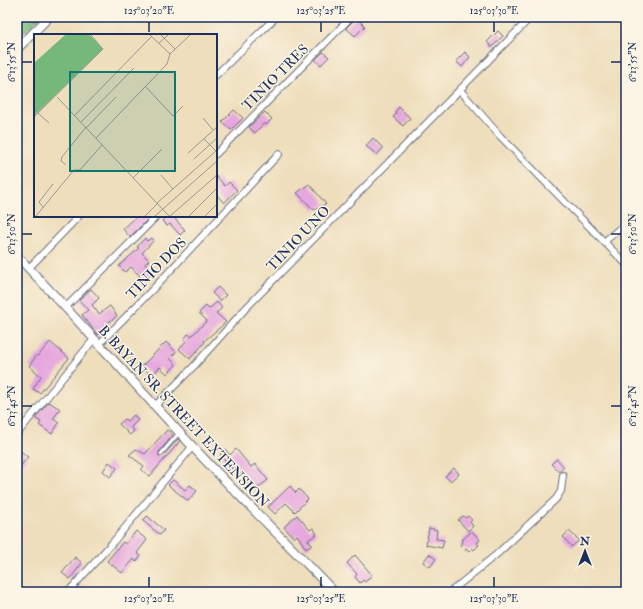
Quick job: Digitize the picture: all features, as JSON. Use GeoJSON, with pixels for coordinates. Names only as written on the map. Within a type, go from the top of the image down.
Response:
{"type":"FeatureCollection","features":[{"type":"Feature","properties":{"kind":"street"},"geometry":{"type":"LineString","coordinates":[[17,49],[49,17]]}},
{"type":"Feature","properties":{"kind":"street"},"geometry":{"type":"LineString","coordinates":[[217,74],[276,17]]}},
{"type":"Feature","properties":{"kind":"street","name":"TINIO TRES"},"geometry":{"type":"LineString","coordinates":[[217,153],[351,17]]}},
{"type":"Feature","properties":{"kind":"street","name":"TINIO UNO"},"geometry":{"type":"LineString","coordinates":[[155,406],[194,366],[246,308],[531,17]]}},
{"type":"Feature","properties":{"kind":"street"},"geometry":{"type":"LineString","coordinates":[[460,90],[500,136],[626,264]]}},
{"type":"Feature","properties":{"kind":"street","name":"TINIO DOS"},"geometry":{"type":"LineString","coordinates":[[17,434],[96,341],[153,290],[279,154]]}},
{"type":"Feature","properties":{"kind":"street"},"geometry":{"type":"LineString","coordinates":[[29,268],[78,217]]}},
{"type":"Feature","properties":{"kind":"street"},"geometry":{"type":"LineString","coordinates":[[65,308],[156,217]]}},
{"type":"Feature","properties":{"kind":"street"},"geometry":{"type":"LineString","coordinates":[[604,242],[626,223]]}},
{"type":"Feature","properties":{"kind":"street","name":"B. BAYAN SR. STREET EXTENSION"},"geometry":{"type":"LineString","coordinates":[[17,256],[192,447],[244,501],[294,548],[334,592]]}},
{"type":"Feature","properties":{"kind":"street"},"geometry":{"type":"LineString","coordinates":[[68,592],[114,541],[192,447]]}},
{"type":"Feature","properties":{"kind":"street"},"geometry":{"type":"LineString","coordinates":[[450,592],[497,554],[556,499],[561,491],[563,475]]}},
{"type":"Feature","properties":{"kind":"lane"},"geometry":{"type":"LineString","coordinates":[[161,454],[179,432]]}},
{"type":"Feature","properties":{"kind":"green space"},"geometry":{"type":"Polygon","coordinates":[[[17,17],[40,17],[17,40],[17,17]]]}},
{"type":"Feature","properties":{"kind":"building"},"geometry":{"type":"Polygon","coordinates":[[[355,17],[365,26],[355,36],[346,28],[355,17]]]}},
{"type":"Feature","properties":{"kind":"building"},"geometry":{"type":"Polygon","coordinates":[[[498,31],[503,36],[492,47],[487,42],[498,31]]]}},
{"type":"Feature","properties":{"kind":"building"},"geometry":{"type":"Polygon","coordinates":[[[323,52],[329,57],[321,65],[315,60],[323,52]]]}},
{"type":"Feature","properties":{"kind":"building"},"geometry":{"type":"Polygon","coordinates":[[[465,52],[470,57],[462,67],[456,61],[465,52]]]}},
{"type":"Feature","properties":{"kind":"building"},"geometry":{"type":"Polygon","coordinates":[[[399,107],[410,118],[403,126],[393,117],[399,107]]]}},
{"type":"Feature","properties":{"kind":"building"},"geometry":{"type":"Polygon","coordinates":[[[234,110],[243,118],[231,130],[222,122],[234,110]]]}},
{"type":"Feature","properties":{"kind":"building"},"geometry":{"type":"Polygon","coordinates":[[[265,112],[272,119],[266,125],[264,123],[255,133],[249,127],[265,112]]]}},
{"type":"Feature","properties":{"kind":"building"},"geometry":{"type":"Polygon","coordinates":[[[373,138],[383,148],[377,155],[366,146],[373,138]]]}},
{"type":"Feature","properties":{"kind":"building"},"geometry":{"type":"Polygon","coordinates":[[[217,177],[225,186],[229,182],[237,190],[224,203],[217,195],[217,177]]]}},
{"type":"Feature","properties":{"kind":"building"},"geometry":{"type":"Polygon","coordinates":[[[309,184],[326,204],[314,210],[297,193],[309,184]]]}},
{"type":"Feature","properties":{"kind":"building"},"geometry":{"type":"Polygon","coordinates":[[[136,217],[150,217],[130,237],[123,229],[136,217]]]}},
{"type":"Feature","properties":{"kind":"building"},"geometry":{"type":"Polygon","coordinates":[[[166,217],[177,217],[175,219],[185,230],[180,235],[170,224],[167,226],[162,221],[166,217]]]}},
{"type":"Feature","properties":{"kind":"building"},"geometry":{"type":"Polygon","coordinates":[[[145,238],[147,241],[151,238],[154,240],[142,253],[149,260],[145,264],[153,272],[145,281],[131,267],[125,272],[119,266],[139,248],[137,247],[145,238]]]}},
{"type":"Feature","properties":{"kind":"building"},"geometry":{"type":"Polygon","coordinates":[[[218,287],[226,295],[220,301],[212,293],[218,287]]]}},
{"type":"Feature","properties":{"kind":"building"},"geometry":{"type":"Polygon","coordinates":[[[91,289],[99,298],[92,305],[99,314],[110,306],[117,316],[104,326],[106,329],[98,335],[82,315],[88,310],[79,300],[91,289]]]}},
{"type":"Feature","properties":{"kind":"building"},"geometry":{"type":"Polygon","coordinates":[[[217,302],[222,308],[216,313],[226,322],[204,341],[205,342],[190,359],[179,349],[186,341],[184,339],[188,334],[191,336],[207,321],[199,313],[206,306],[209,309],[217,302]]]}},
{"type":"Feature","properties":{"kind":"building"},"geometry":{"type":"Polygon","coordinates":[[[50,342],[69,358],[40,393],[33,389],[41,376],[29,366],[37,355],[38,356],[50,342]]]}},
{"type":"Feature","properties":{"kind":"building"},"geometry":{"type":"Polygon","coordinates":[[[166,342],[176,352],[170,358],[176,365],[167,374],[160,367],[151,376],[142,366],[166,342]]]}},
{"type":"Feature","properties":{"kind":"building"},"geometry":{"type":"Polygon","coordinates":[[[49,402],[60,409],[53,419],[59,423],[52,434],[39,425],[41,422],[36,419],[36,417],[49,402]]]}},
{"type":"Feature","properties":{"kind":"building"},"geometry":{"type":"Polygon","coordinates":[[[134,415],[138,420],[131,427],[134,431],[130,435],[119,424],[125,419],[127,421],[134,415]]]}},
{"type":"Feature","properties":{"kind":"building"},"geometry":{"type":"Polygon","coordinates":[[[167,430],[173,435],[159,452],[159,456],[163,456],[178,439],[180,441],[150,476],[141,470],[144,466],[129,455],[136,449],[145,454],[167,430]]]}},
{"type":"Feature","properties":{"kind":"building"},"geometry":{"type":"Polygon","coordinates":[[[17,448],[28,457],[17,470],[17,448]]]}},
{"type":"Feature","properties":{"kind":"building"},"geometry":{"type":"Polygon","coordinates":[[[225,449],[230,455],[236,449],[251,467],[255,464],[268,480],[254,491],[237,469],[234,471],[220,454],[225,449]]]}},
{"type":"Feature","properties":{"kind":"building"},"geometry":{"type":"Polygon","coordinates":[[[557,459],[564,467],[559,472],[551,464],[557,459]]]}},
{"type":"Feature","properties":{"kind":"building"},"geometry":{"type":"Polygon","coordinates":[[[109,462],[117,468],[110,477],[103,471],[109,462]]]}},
{"type":"Feature","properties":{"kind":"building"},"geometry":{"type":"Polygon","coordinates":[[[454,468],[459,474],[450,481],[445,476],[454,468]]]}},
{"type":"Feature","properties":{"kind":"building"},"geometry":{"type":"Polygon","coordinates":[[[173,480],[185,490],[190,485],[197,491],[188,501],[168,485],[173,480]]]}},
{"type":"Feature","properties":{"kind":"building"},"geometry":{"type":"Polygon","coordinates":[[[290,486],[296,493],[299,489],[308,499],[295,512],[286,503],[275,514],[268,507],[290,486]]]}},
{"type":"Feature","properties":{"kind":"building"},"geometry":{"type":"Polygon","coordinates":[[[297,515],[310,530],[313,528],[317,534],[308,540],[312,545],[306,549],[297,535],[294,538],[284,527],[297,515]]]}},
{"type":"Feature","properties":{"kind":"building"},"geometry":{"type":"Polygon","coordinates":[[[147,516],[164,530],[160,535],[143,521],[147,516]]]}},
{"type":"Feature","properties":{"kind":"building"},"geometry":{"type":"Polygon","coordinates":[[[463,516],[466,518],[468,516],[472,520],[470,522],[473,526],[468,531],[458,520],[463,516]]]}},
{"type":"Feature","properties":{"kind":"building"},"geometry":{"type":"Polygon","coordinates":[[[429,528],[437,530],[436,539],[444,540],[442,548],[426,545],[429,528]]]}},
{"type":"Feature","properties":{"kind":"building"},"geometry":{"type":"Polygon","coordinates":[[[136,531],[147,540],[137,553],[141,556],[136,562],[134,559],[122,573],[107,561],[123,542],[126,544],[136,531]]]}},
{"type":"Feature","properties":{"kind":"building"},"geometry":{"type":"Polygon","coordinates":[[[472,531],[480,540],[477,543],[479,545],[474,550],[472,548],[469,551],[466,548],[465,550],[460,545],[462,543],[461,541],[472,531]]]}},
{"type":"Feature","properties":{"kind":"building"},"geometry":{"type":"Polygon","coordinates":[[[569,531],[579,540],[572,547],[563,537],[569,531]]]}},
{"type":"Feature","properties":{"kind":"building"},"geometry":{"type":"Polygon","coordinates":[[[429,554],[436,559],[430,567],[423,562],[429,554]]]}},
{"type":"Feature","properties":{"kind":"building"},"geometry":{"type":"Polygon","coordinates":[[[355,555],[372,575],[365,582],[363,580],[360,583],[355,577],[357,574],[347,563],[355,555]]]}},
{"type":"Feature","properties":{"kind":"building"},"geometry":{"type":"Polygon","coordinates":[[[75,557],[82,563],[70,579],[62,573],[75,557]]]}}]}
